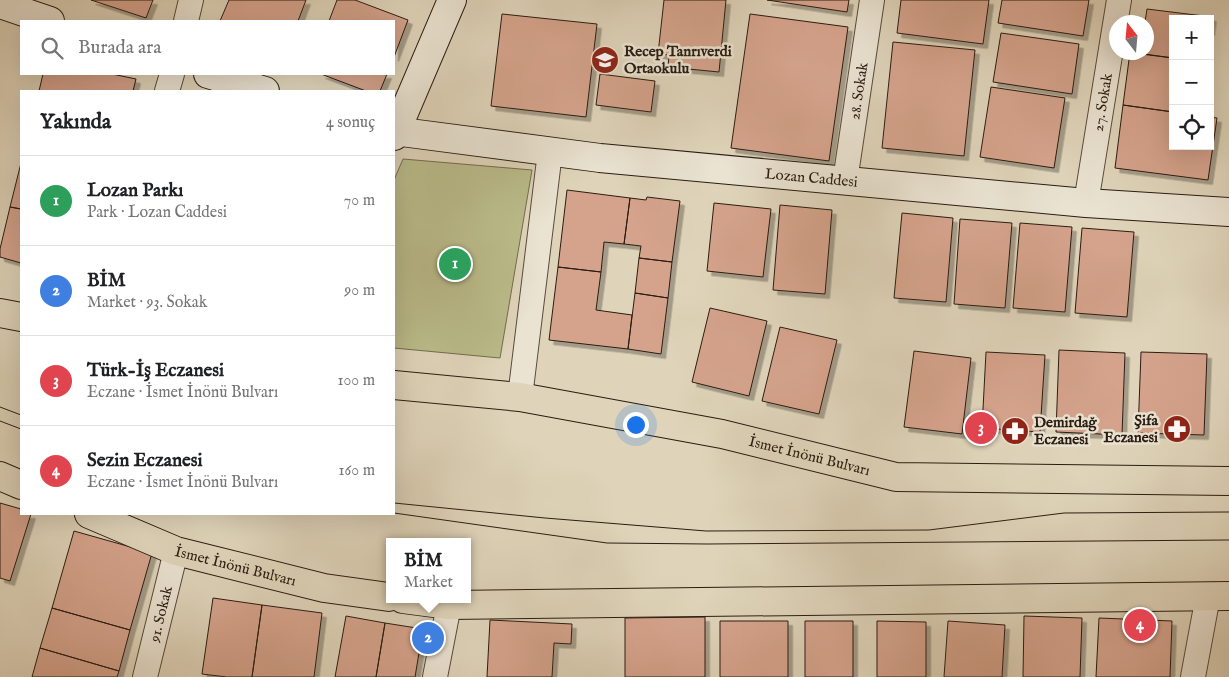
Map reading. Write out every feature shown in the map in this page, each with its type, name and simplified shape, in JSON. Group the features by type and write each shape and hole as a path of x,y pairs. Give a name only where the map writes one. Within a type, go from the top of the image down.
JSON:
{"main road":[{"path":"395,131 452,0"},
{"path":"0,4 47,20"},
{"path":"211,75 262,90"},
{"name":"Lozan Caddesi","path":"395,133 550,152 845,181 1086,203 1229,212"},
{"path":"0,313 20,318"},
{"name":"İsmet İnönü Bulvarı","path":"395,385 520,397 722,434 896,477 1229,481"},
{"path":"0,476 20,485"},
{"name":"İsmet İnönü Bulvarı","path":"91,515 176,550 324,588 386,597"},
{"path":"434,603 449,605 1218,596"}],"street":[{"path":"186,20 191,0"},
{"name":"28. Sokak","path":"845,181 872,0"},
{"name":"27. Sokak","path":"1086,203 1119,0"},
{"path":"167,90 172,75"},
{"path":"520,397 550,152"},
{"name":"91. Sokak","path":"145,677 176,550"},
{"path":"1193,677 1218,596"},
{"path":"435,677 449,605"}],"green space":[{"path":"403,159 532,170 500,358 395,348 395,178"}],"building":[{"path":"91,0 153,0 146,18"},
{"path":"229,0 306,0 298,20 220,20"},
{"path":"337,0 355,0 408,20 395,54 395,20 329,20"},
{"path":"664,0 726,0 719,72 668,67 669,55 658,54"},
{"path":"767,0 849,0 847,12"},
{"path":"901,0 989,0 983,44 897,33"},
{"path":"1002,0 1089,0 1083,36 998,23"},
{"path":"1147,9 1196,15 1169,15 1169,58 1154,56 1154,15 1146,15"},
{"path":"502,14 597,24 586,117 491,106"},
{"path":"750,14 848,27 829,161 731,148"},
{"path":"1001,33 1079,44 1072,94 993,82"},
{"path":"893,42 975,50 964,156 882,148"},
{"path":"1154,55 1169,57 1169,111 1123,105 1129,60 1154,60"},
{"path":"600,74 655,81 651,112 596,105"},
{"path":"43,75 117,75 136,79 133,90 39,90"},
{"path":"324,75 387,75 380,90 363,90"},
{"path":"991,87 1065,98 1054,168 980,157"},
{"path":"1123,105 1169,111 1169,150 1212,150 1208,180 1115,168"},
{"path":"1214,118 1217,118 1214,139"},
{"path":"20,167 20,209 10,207"},
{"path":"567,190 630,198 624,244 604,242 601,272 558,267"},
{"path":"647,197 680,201 672,262 639,258 641,246 624,244 630,198 646,200"},
{"path":"714,203 771,209 763,277 707,271"},
{"path":"780,205 832,210 825,294 773,290"},
{"path":"10,207 20,209 20,263 0,257 0,249"},
{"path":"902,213 953,218 946,302 894,298"},
{"path":"960,219 1012,223 1005,308 954,304"},
{"path":"1020,223 1072,227 1065,312 1013,308"},
{"path":"1082,228 1134,232 1127,317 1075,313"},
{"path":"639,258 672,262 668,298 635,293"},
{"path":"558,267 601,272 596,310 632,315 628,349 549,340"},
{"path":"635,293 668,298 661,354 628,349"},
{"path":"710,308 767,321 749,396 692,382"},
{"path":"780,327 837,340 819,414 762,401"},
{"path":"1059,350 1125,353 1122,435 1056,432"},
{"path":"914,351 971,358 962,434 904,427"},
{"path":"986,352 1045,355 1040,432 982,428"},
{"path":"1141,352 1207,354 1204,435 1138,433"},
{"path":"0,503 20,509 20,515 31,515 10,581 0,578"},
{"path":"74,531 152,553 130,630 52,608"},
{"path":"213,598 262,605 252,677 202,674"},
{"path":"262,605 322,613 314,677 252,677"},
{"path":"52,608 130,630 119,671 40,648"},
{"path":"346,616 385,623 376,677 335,677"},
{"path":"1024,616 1082,618 1080,677 1023,677"},
{"path":"705,617 705,677 625,677 625,618"},
{"path":"1099,618 1172,621 1170,677 1096,677"},
{"path":"490,620 572,624 571,644 554,643 552,677 487,677"},
{"path":"720,621 788,621 788,677 720,677"},
{"path":"805,621 853,621 853,677 805,677"},
{"path":"877,621 926,622 926,677 877,677"},
{"path":"948,621 1005,625 1002,677 944,677"},
{"path":"385,623 423,629 415,677 376,677"},
{"path":"40,648 119,671 117,677 32,677"}],"tram line":[{"path":"0,407 20,415"},
{"path":"0,421 20,429"},
{"path":"395,503 706,531 929,530 1064,513 1229,512"},
{"path":"395,513 607,543 1229,540"}],"place":[{"name":"Recep Tanrıverdi Ortaokulu","path":"605,60"},
{"name":"Lozan Parkı","path":"455,264"},
{"name":"Türk-İş Eczanesi","path":"981,428"},
{"name":"Şifa Eczanesi","path":"1177,429"},
{"name":"Demirdağ Eczanesi","path":"1015,431"},
{"name":"Sezin Eczanesi","path":"1140,625"},
{"name":"BİM","path":"428,638"}]}
